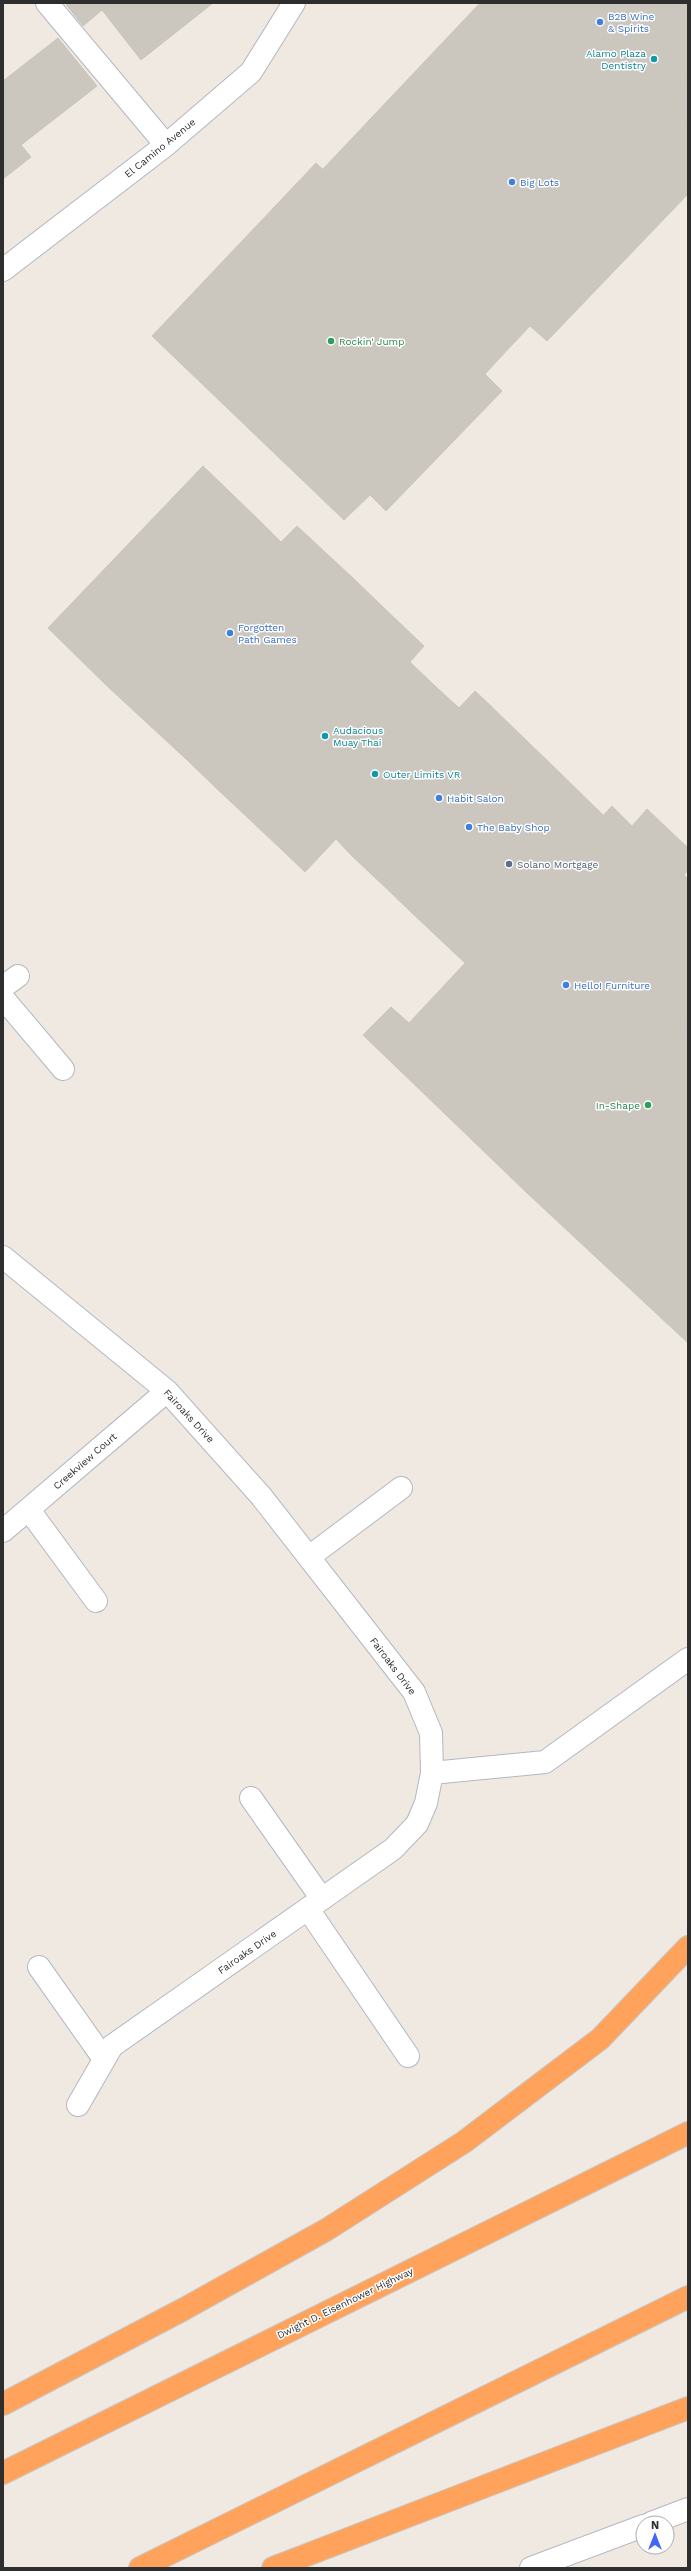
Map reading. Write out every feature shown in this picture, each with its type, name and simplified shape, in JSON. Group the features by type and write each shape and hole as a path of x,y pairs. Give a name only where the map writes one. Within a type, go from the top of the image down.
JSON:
{"highway":[{"path":"3,2404 184,2309 326,2230 464,2142 600,2039 688,1947"},
{"name":"Dwight D. Eisenhower Highway","path":"3,2472 688,2133"},
{"path":"140,2568 688,2297"},
{"path":"273,2568 688,2408"}],"street":[{"path":"47,3 166,145"},
{"name":"El Camino Avenue","path":"3,270 166,145 251,72 294,3"},
{"path":"3,998 63,1068"},
{"name":"Fairoaks Drive","path":"3,1257 167,1390 261,1496 414,1692 431,1733 432,1774 426,1803 417,1824 393,1849 112,2046 78,2105"},
{"name":"Creekview Court","path":"3,1531 167,1390"},
{"path":"309,1557 401,1488"},
{"path":"29,1510 96,1601"},
{"path":"432,1774 545,1762 688,1659"},
{"path":"251,1798 408,2056"},
{"path":"39,1967 104,2059"},
{"path":"672,2515 688,2509"},
{"path":"530,2568 635,2529"}],"building":[{"path":"65,3 213,3 141,60 102,10 83,26"},
{"name":"Big Lots","path":"480,3 561,3 688,124 688,161 686,164 688,166 688,194 547,341 530,326 511,346 323,169"},
{"name":"B2B Wine & Spirits","path":"561,3 638,3 601,41"},
{"name":"Alamo Plaza Dentistry","path":"638,3 688,3 688,77 665,102 601,41"},
{"path":"58,38 97,86 21,145 31,157 3,179 3,81"},
{"path":"688,77 688,124 665,102"},
{"name":"Rockin' Jump","path":"316,163 511,346 485,374 502,391 386,511 370,495 344,520 152,336"},
{"path":"203,466 261,522 107,686 48,628"},
{"name":"Forgotten Path Games","path":"261,522 281,542 297,526 354,579 186,759 107,686"},
{"path":"354,579 383,607 215,787 186,759"},
{"name":"Audacious Muay Thai","path":"383,607 424,646 410,662 435,686 281,849 215,787"},
{"name":"Outer Limits VR","path":"435,686 459,708 305,872 281,849"},
{"path":"475,691 491,706 351,855 336,839"},
{"name":"Habit Salon","path":"491,706 527,741 386,888 351,855"},
{"name":"The Baby Shop","path":"527,741 554,767 412,913 386,888"},
{"name":"Solano Mortgage","path":"554,767 603,815 465,963 412,913"},
{"name":"Hello! Furniture","path":"612,806 632,826 647,809 688,848 688,870 684,875 688,879 688,1017 527,1193 363,1035 391,1007 409,1023"},
{"name":"In-Shape","path":"688,1017 688,1343 527,1193"}],"place":[{"name":"B2B Wine & Spirits","path":"600,22"},
{"name":"Alamo Plaza Dentistry","path":"654,59"},
{"name":"Big Lots","path":"512,182"},
{"name":"Rockin' Jump","path":"331,341"},
{"name":"Forgotten Path Games","path":"230,633"},
{"name":"Audacious Muay Thai","path":"325,736"},
{"name":"Outer Limits VR","path":"375,774"},
{"name":"Habit Salon","path":"439,798"},
{"name":"The Baby Shop","path":"469,827"},
{"name":"Solano Mortgage","path":"509,864"},
{"name":"Hello! Furniture","path":"566,985"},
{"name":"In-Shape","path":"648,1105"}]}
